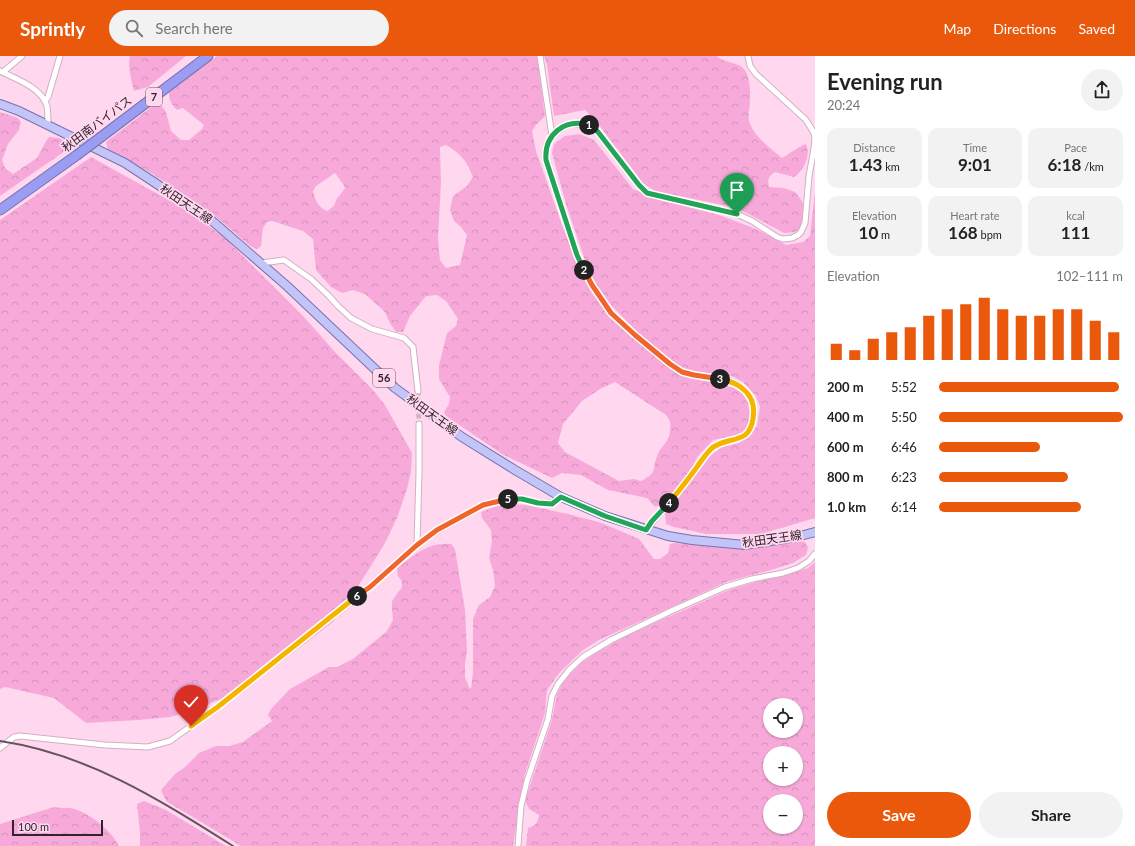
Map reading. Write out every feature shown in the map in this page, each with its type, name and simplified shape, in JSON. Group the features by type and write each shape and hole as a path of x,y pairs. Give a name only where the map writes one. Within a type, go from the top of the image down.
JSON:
{"highway":[{"name":"秋田南バイパス","path":"0,210 101,138 208,56"}],"main road":[{"name":"秋田天王線","path":"0,104 19,111 125,163 210,219 262,263 395,388 462,437 561,497 605,516 646,530 692,540 745,545 796,537 815,532"}],"street":[{"path":"22,56 2,71 26,84 45,101 47,107 48,125"},
{"path":"45,101 48,97 60,56"},
{"path":"540,56 552,136"},
{"path":"646,530 652,521 670,502 702,458 713,447 722,442 735,440 746,434 752,424 754,413 753,402 747,393 738,385 729,381 682,372 635,335 611,313 592,285 577,255 546,160 547,145 552,136 562,128 571,124 588,125 598,132 639,185 647,193 737,214 752,221 777,237 783,239 792,238 801,232 805,223 809,176 815,138 814,133 806,120 756,74 750,66 748,56"},
{"path":"262,263 284,260 311,279 352,318 372,329 404,338 413,347 418,391"},
{"path":"417,545 420,472 419,424"},
{"path":"0,748 14,737 20,736 105,745 148,747 170,741 219,706 370,587 417,545 437,530 483,505 507,499 522,499 538,503 552,504 561,497"},
{"path":"518,846 522,806 527,781 548,719 552,696 558,684 570,669 583,657 611,640 671,611 725,587 798,568 809,561 815,554"}],"green space":[{"path":"130,56 186,56 148,87 134,91 129,69"},
{"path":"217,56 537,56 545,116 532,131 536,151 562,225 591,292 609,317 671,370 687,378 717,383 734,388 742,393 748,403 751,417 748,425 743,433 713,440 698,456 685,480 660,505 655,507 647,498 608,490 581,475 562,473 552,478 502,454 446,416 444,412 449,404 450,397 439,379 439,365 447,333 456,326 458,319 446,301 437,295 426,296 410,316 403,332 396,332 385,312 365,294 353,290 342,293 331,287 316,270 313,239 303,231 272,221 267,222 263,228 261,246 257,249 250,246 214,215 151,173 108,150 106,142 154,105 161,105 166,112 171,131 181,140 189,140 202,129 204,125 183,108 177,110 175,108 170,100 169,92","holes":["446,145 460,155 466,162 473,177 467,186 453,196 450,210 454,221 467,235 460,265 446,268 440,260 438,239 441,182 440,147","335,173 345,188 337,198 334,206 327,211 317,203 313,191 316,186","615,382 666,415 669,420 670,433 668,440 658,454 654,470 647,478 641,481 634,479 619,481 565,452 558,443 563,424 582,401 600,389"]},
{"path":"544,56 717,56 720,59 743,68 746,72 750,85 749,121 760,138 768,147 782,158 806,144 808,153 806,162 798,174 794,177 775,172 768,180 769,187 784,188 795,192 802,201 804,213 801,228 795,232 784,233 737,208 655,191 643,183 596,121 585,110 554,116 547,65"},
{"path":"0,112 18,118 21,122 19,130 8,144 2,160 5,168 13,174 37,158 49,137 59,138 70,145 68,149 0,196"},
{"path":"580,134 594,140 633,189 661,200 719,215 756,229 786,245 803,242 810,236 815,192 815,518 761,534 706,534 666,524 665,514 711,455 722,447 739,443 757,426 760,407 756,396 743,382 732,376 690,371 678,365 636,331 611,305 590,275 566,204 552,153 554,144 565,136"},
{"path":"91,157 176,204 205,223 227,240 303,316 336,353 373,390 385,405 412,453 411,472 397,518 386,541 371,566 346,605 333,622 260,678 228,696 194,710 170,717 86,723 54,698 5,687 0,689 0,220"},
{"path":"510,504 526,505 602,523 639,539 654,559 660,559 668,553 670,544 675,543 736,548 777,545 797,541 805,542 808,548 806,555 793,563 726,582 599,640 583,650 560,672 547,690 545,713 524,777 513,846 241,846 166,801 161,790 175,774 184,768 199,753 216,746 229,746 243,742 272,721 268,715 271,709 290,689 329,667 337,667 353,659 387,631 393,620 392,601 402,587 402,582 398,576 397,568 422,550 435,545 451,544 455,549 465,610 467,651 465,677 471,689 473,672 473,619 479,605 490,597 495,586 493,570 489,558 492,541 491,530 482,518 481,512 494,507"},
{"path":"815,562 815,846 526,846 528,828 536,824 539,815 529,809 525,801 552,720 557,694 564,681 580,664 594,654 630,634 731,589 808,568"},
{"path":"144,801 166,810 226,846 140,846 137,804"},
{"path":"54,807 70,808 91,817 105,828 119,846 0,846 0,824"}],"tunnel":[{"path":"418,391 419,424"}],"railway":[{"path":"0,741 32,747 63,756 122,781 178,812 233,846"}],"route":[{"path":"191,726 219,706 370,587 417,545 437,530 483,505 507,499 522,499 538,503 552,504 561,497 605,516 646,530 652,521 670,502 702,458 713,447 722,442 735,440 746,434 752,424 754,413 753,402 747,393 738,385 729,381 682,372 670,364 611,313 592,285 577,255 546,160 547,145 557,131 566,125 571,124 580,123 591,126 598,132 643,190 647,193 737,214"}]}
